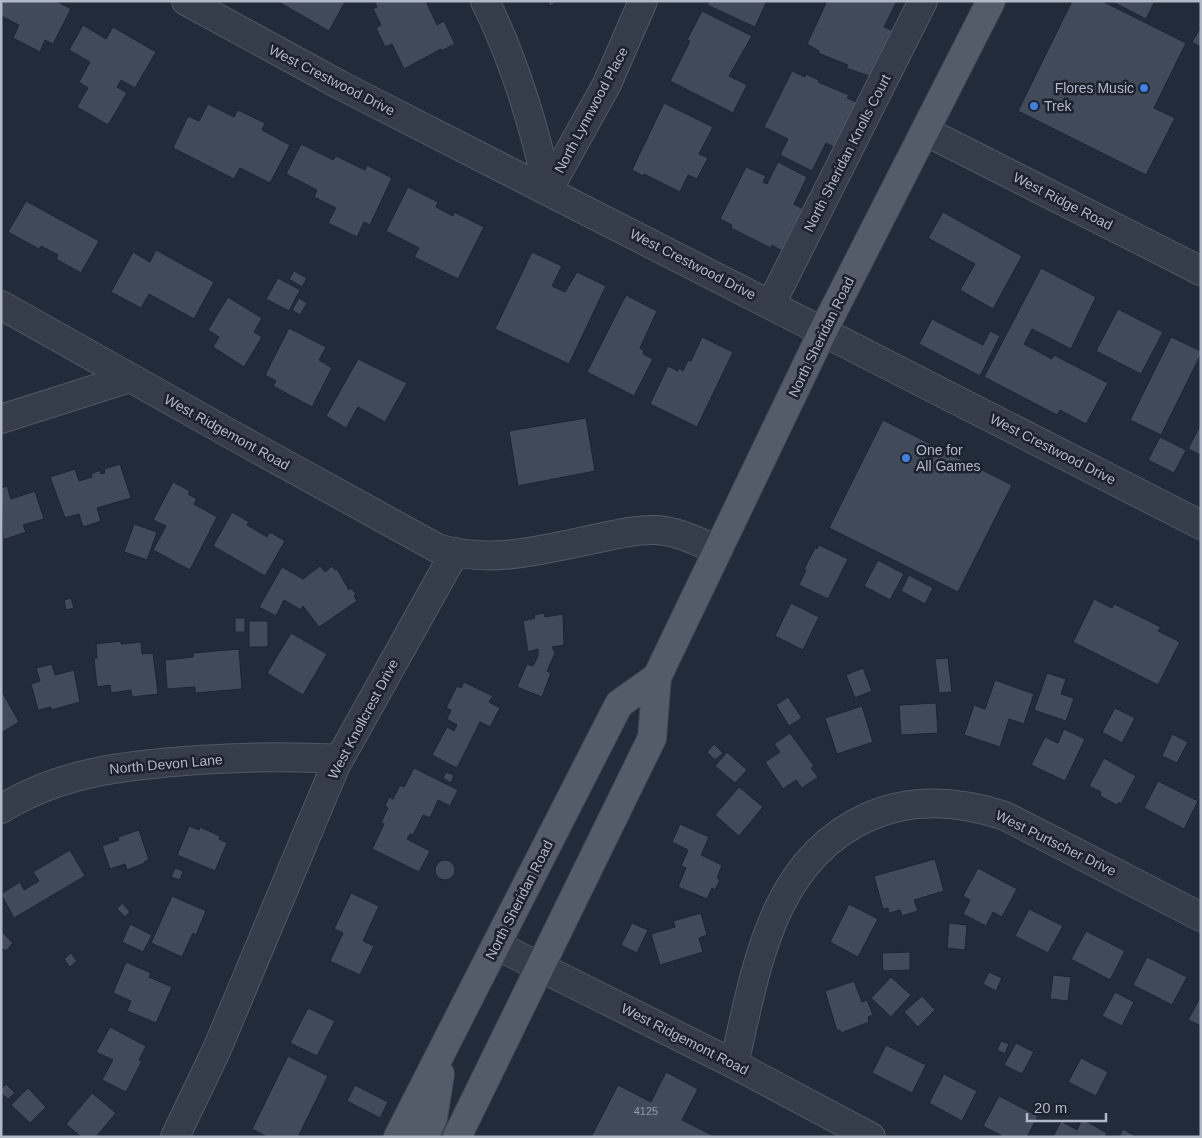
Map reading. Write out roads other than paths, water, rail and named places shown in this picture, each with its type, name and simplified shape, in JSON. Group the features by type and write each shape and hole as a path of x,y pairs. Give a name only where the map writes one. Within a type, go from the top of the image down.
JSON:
{"main road":[{"name":"North Sheridan Road","path":"457,1137 652,738 657,677 823,331 992,1"},
{"name":"North Sheridan Road","path":"398,1137 619,704 657,677"},
{"path":"424,1137 432,1118 444,1048"}],"street":[{"name":"West Crestwood Drive","path":"186,1 340,84 1201,526"},
{"path":"485,1 521,86 536,133 548,190"},
{"name":"North Lynnwood Place","path":"548,190 607,84 644,1"},
{"name":"North Sheridan Knolls Court","path":"771,304 923,1"},
{"name":"West Ridge Road","path":"925,131 1201,271"},
{"name":"West Ridgemont Road","path":"1,304 130,378 426,542 455,552"},
{"path":"1,419 130,378"},
{"path":"455,552 504,556 618,534 654,530 677,534 718,550"},
{"name":"West Knollcrest Drive","path":"175,1137 217,1049 339,759 455,552"},
{"name":"North Devon Lane","path":"1,809 61,781 117,767 231,758 289,756 339,759"},
{"name":"West Purtscher Drive","path":"734,1064 765,942 780,904 799,871 837,833 890,808 926,803 947,803 986,810 1005,816 1201,916"},
{"name":"West Ridgemont Road","path":"496,945 734,1064 871,1137"}],"place":[{"name":"Flores Music","path":"1144,88"},
{"name":"Trek","path":"1034,106"},
{"name":"One for All Games","path":"906,458"}]}
